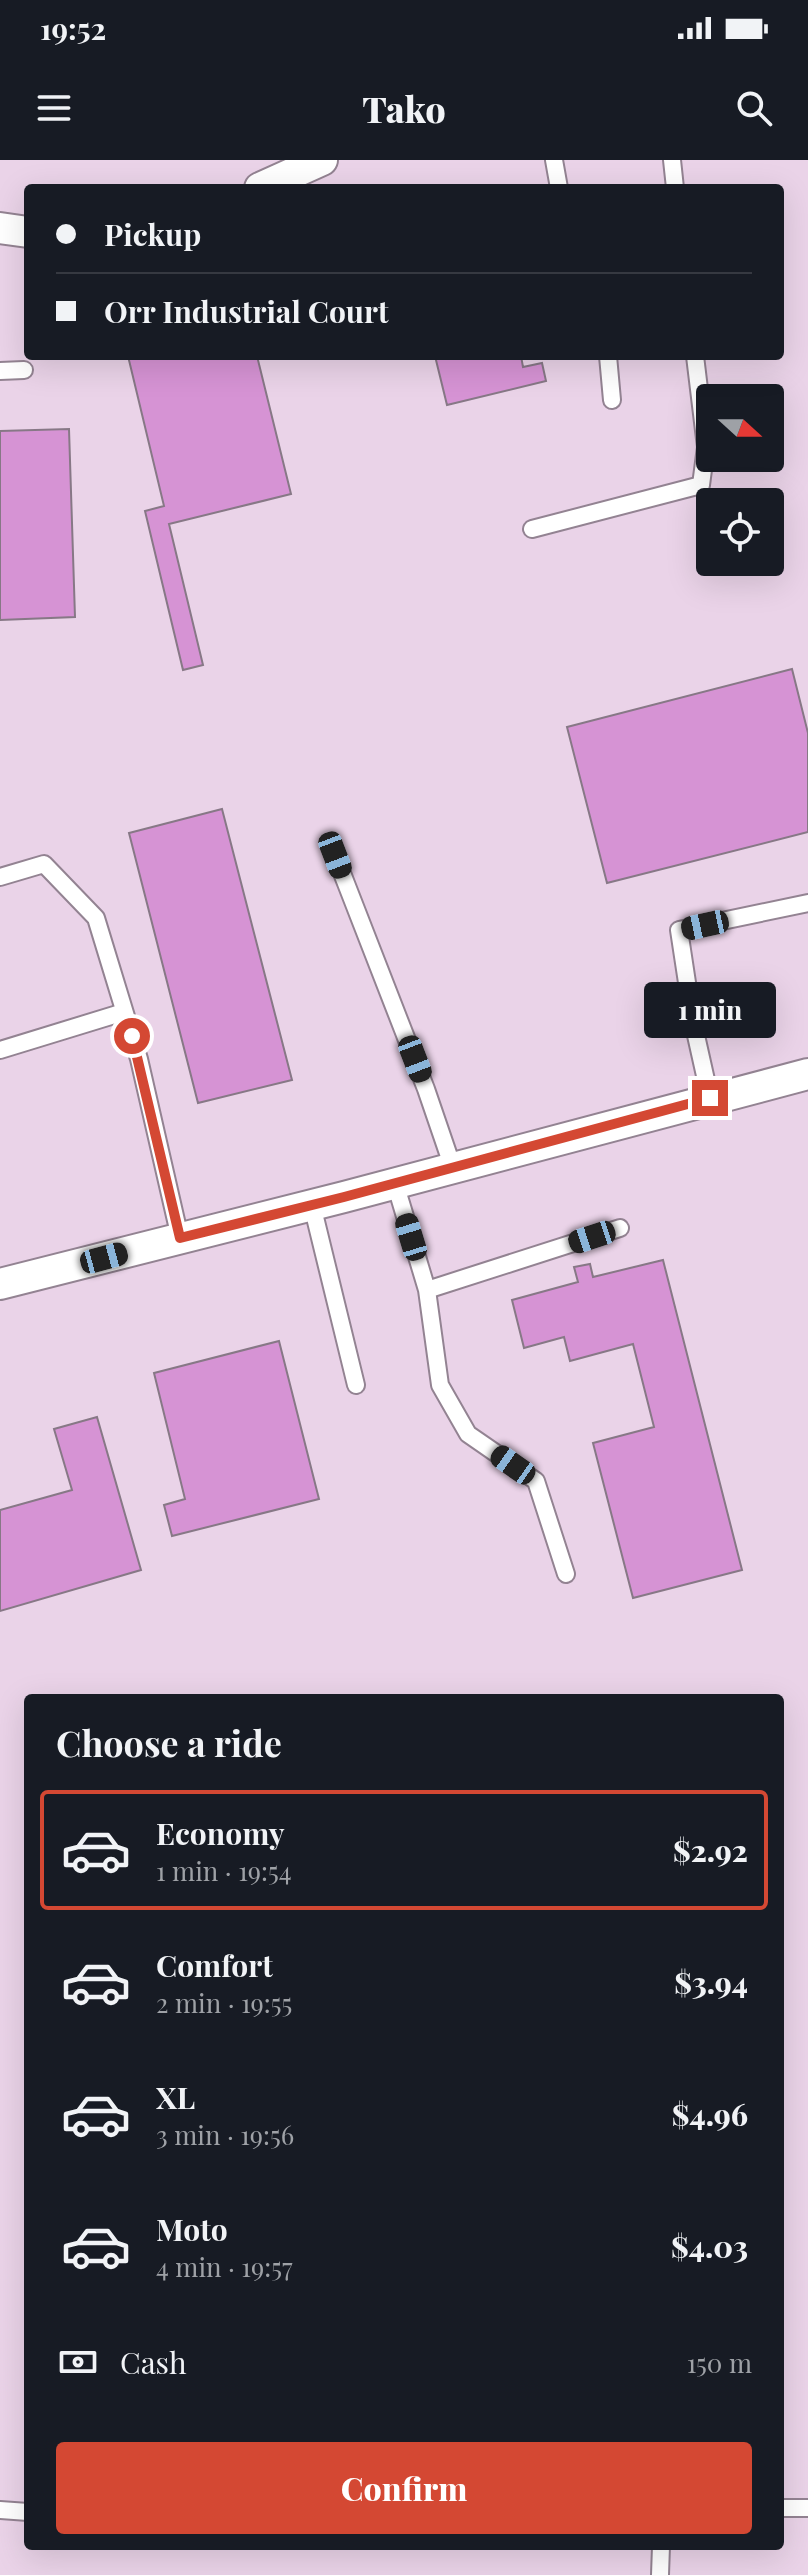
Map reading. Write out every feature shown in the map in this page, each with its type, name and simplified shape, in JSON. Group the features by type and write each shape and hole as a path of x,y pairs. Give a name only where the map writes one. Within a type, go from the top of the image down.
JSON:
{"street":[{"path":"267,184 306,163"},
{"path":"0,228 24,231"},
{"path":"0,1284 808,1074"}],"lane":[{"path":"554,160 558,184"},
{"path":"672,160 675,184"},
{"path":"608,360 612,400"},
{"path":"532,529 701,485 706,447 695,360"},
{"path":"0,371 24,370"},
{"path":"335,855 426,1089 453,1168"},
{"path":"0,877 44,864 96,918 139,1059 180,1238"},
{"path":"710,1098 693,1022 679,930 808,903"},
{"path":"0,1050 124,1012"},
{"path":"395,1183 427,1290 440,1385 468,1434 536,1481 566,1574"},
{"path":"312,1205 356,1385"},
{"path":"427,1290 620,1228"},
{"path":"784,2508 808,2508"},
{"path":"0,2510 24,2512"},
{"path":"660,2575 661,2550"}],"shaded area":[{"path":"0,160 808,160 808,2575 0,2575"}],"building":[{"path":"129,360 258,360 291,494 169,524 203,665 183,670 145,511 164,506"},
{"path":"436,360 522,360 523,367 542,363 546,381 447,405"},
{"path":"69,429 75,617 0,620 0,431"},
{"path":"792,669 808,733 808,832 607,883 567,727"},
{"path":"222,809 292,1080 198,1103 129,833"},
{"path":"663,1260 742,1570 633,1598 593,1443 654,1427 633,1344 570,1361 564,1337 524,1348 512,1300 578,1282 574,1267 590,1264 593,1277"},
{"path":"279,1341 319,1499 172,1536 164,1505 185,1499 154,1373"},
{"path":"97,1417 141,1570 0,1611 0,1510 72,1490 54,1429"}],"route":[{"path":"132,1036 180,1238 710,1098"}]}
